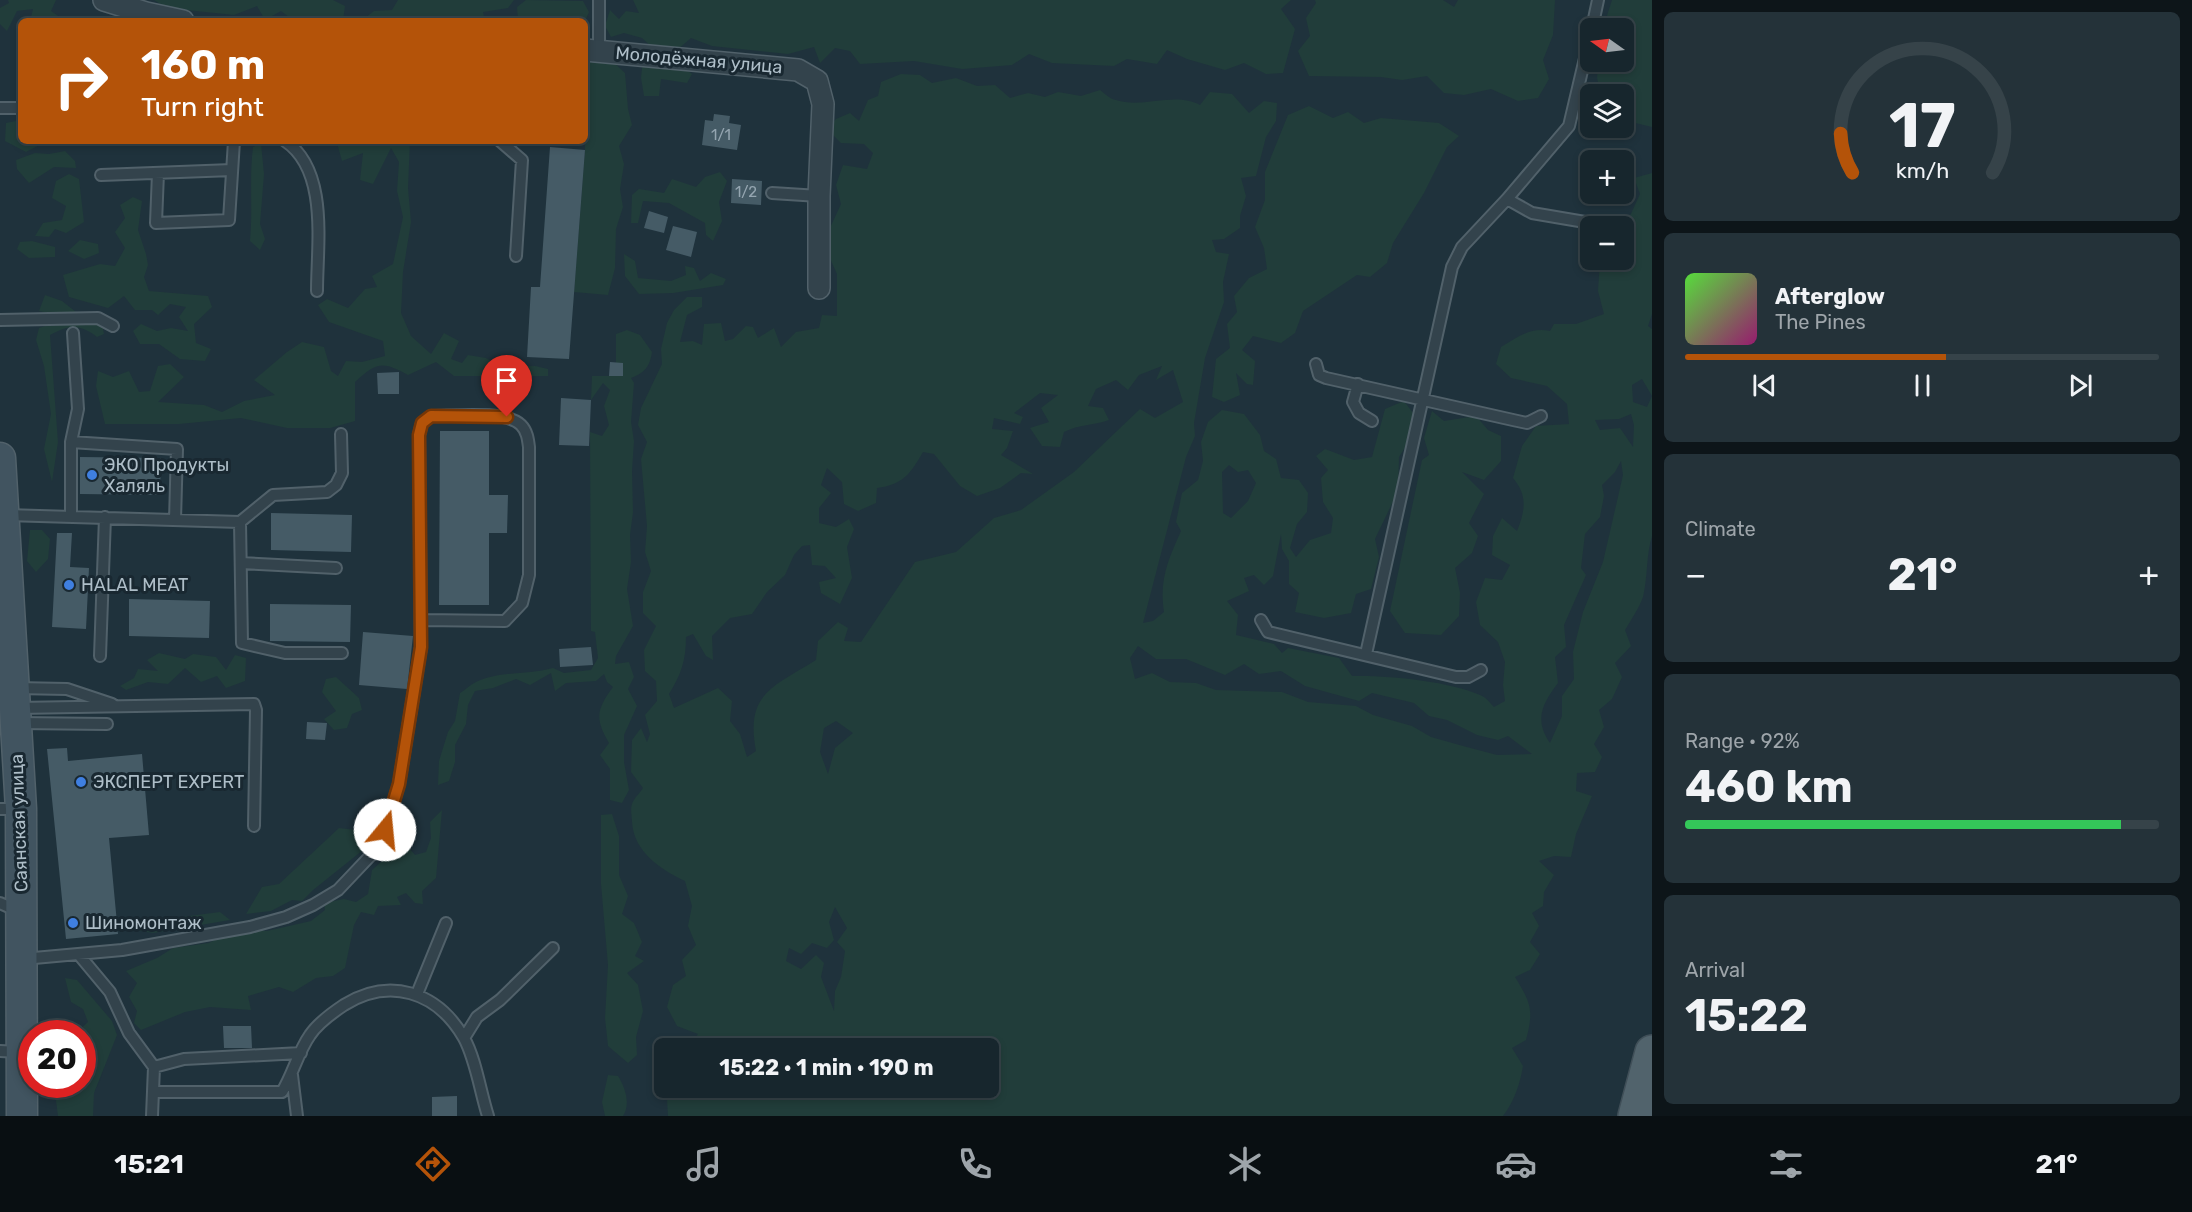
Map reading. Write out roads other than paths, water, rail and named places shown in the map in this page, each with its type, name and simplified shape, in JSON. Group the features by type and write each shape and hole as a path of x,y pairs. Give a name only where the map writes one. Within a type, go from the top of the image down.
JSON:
{"main road":[{"path":"1635,1116 1652,1052"}],"street":[{"path":"104,0 146,14 167,18"},
{"name":"Молодёжная улица","path":"592,51 798,70 817,81 823,104 819,196 819,288"},
{"name":"Саянская улица","path":"0,458 14,706 10,809 11,907 23,959 11,1051 22,1116"}],"lane":[{"path":"592,51 599,0"},
{"path":"1594,18 1598,0"},
{"path":"1366,654 1452,267 1462,247 1507,199 1569,126 1582,72"},
{"path":"0,108 18,108"},
{"path":"158,172 156,223 230,220 234,144"},
{"path":"288,144 307,164 316,193 317,291"},
{"path":"503,144 522,160 516,256"},
{"path":"101,175 232,170"},
{"path":"772,193 819,196"},
{"path":"1507,199 1532,213 1580,221"},
{"path":"0,320 98,318 113,326"},
{"path":"71,517 71,442 78,409 73,333"},
{"path":"1316,364 1319,375 1326,378 1527,423 1541,417"},
{"path":"1358,384 1353,402 1359,413 1372,421"},
{"path":"23,959 80,956 250,927 286,917 313,905 338,890 357,872 373,853 385,830 399,784 421,647 419,435 422,423 431,416 507,417 520,424 526,432 529,447 529,575 522,603 505,621 422,620"},
{"path":"3,515 240,522 273,495 327,492 336,485 342,473 341,434"},
{"path":"71,442 177,449 175,520"},
{"path":"100,656 105,518"},
{"path":"240,522 242,643 285,653 342,653"},
{"path":"241,563 336,568"},
{"path":"1261,620 1268,632 1456,676 1468,677 1480,670"},
{"path":"14,706 67,689 121,706"},
{"path":"14,706 254,704 256,710 254,826"},
{"path":"14,706 107,724"},
{"path":"417,994 446,923"},
{"path":"464,1038 477,1017 500,1000 553,948"},
{"path":"80,956 110,992 129,1033 154,1067 152,1116"},
{"path":"153,1092 282,1092 310,1034 332,1012 360,995 388,989 417,994 443,1012 464,1038 487,1115"},
{"path":"154,1067 184,1059 301,1053"},
{"path":"292,1075 297,1116"}],"place":[{"name":"ЭКО Продукты Халяль","path":"92,475"},
{"name":"HALAL MEAT","path":"69,585"},
{"name":"ЭКСПЕРТ EXPERT","path":"81,782"},
{"name":"Шиномонтаж","path":"73,923"}]}
